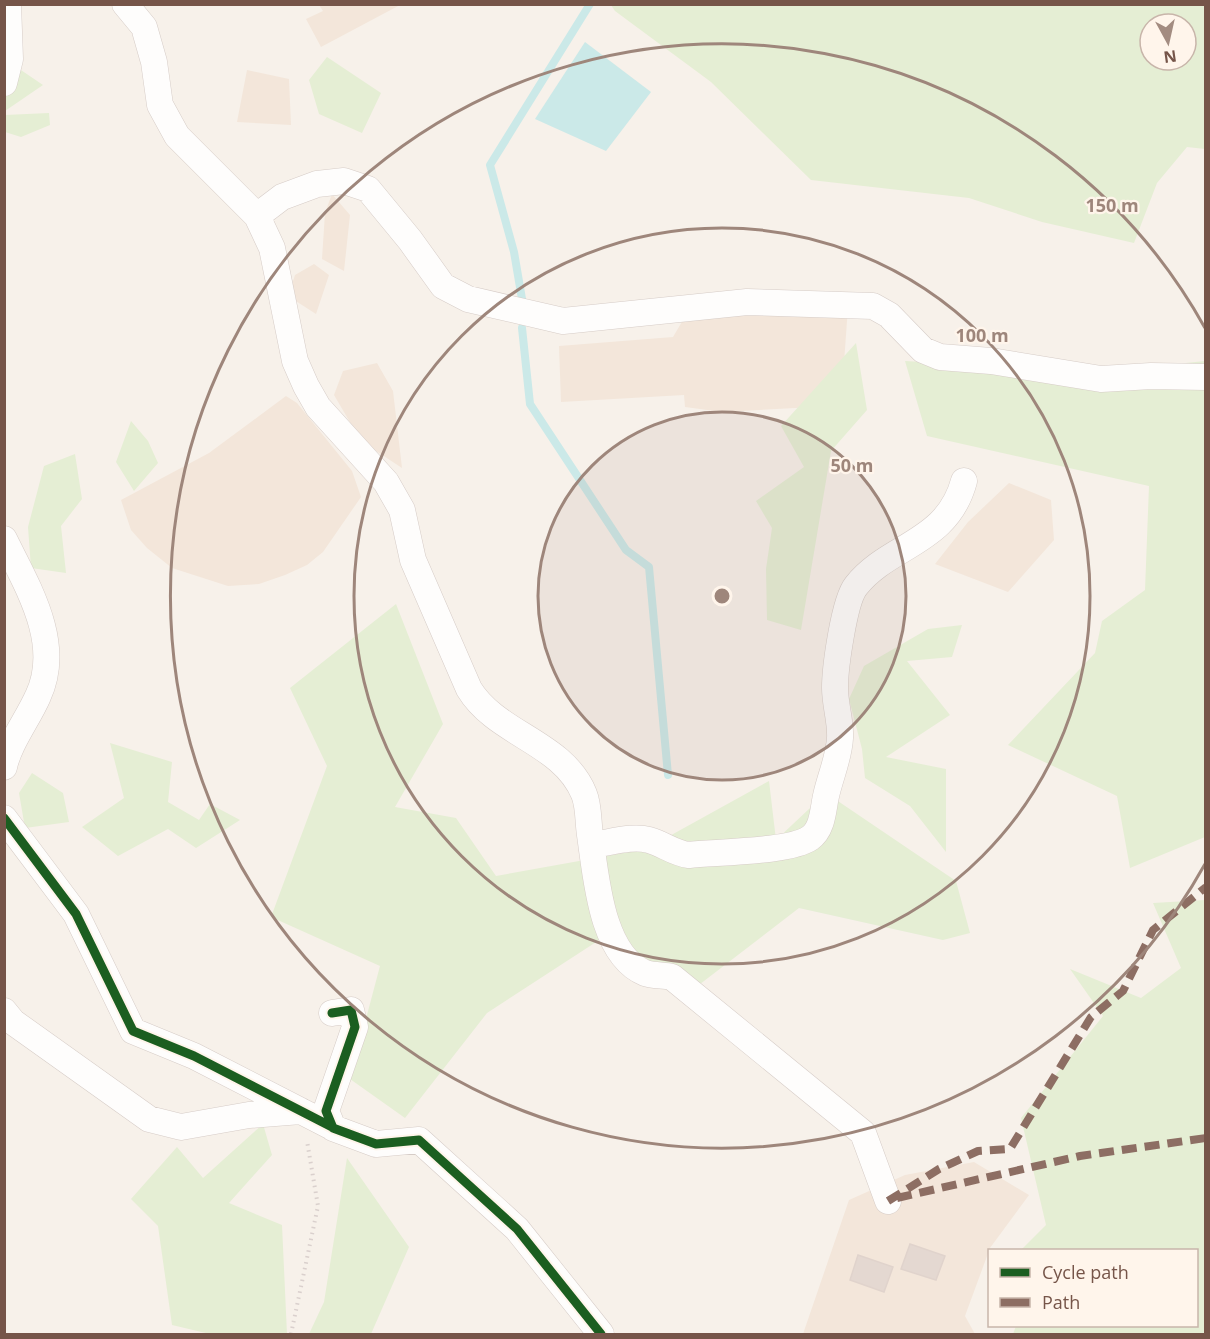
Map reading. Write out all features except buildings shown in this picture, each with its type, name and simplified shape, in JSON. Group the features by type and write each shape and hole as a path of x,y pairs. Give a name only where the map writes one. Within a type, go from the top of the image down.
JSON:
{"street":[{"path":"4,83 10,59 8,4"},
{"path":"125,4 144,27 154,62 160,105 177,136 257,216 272,248 295,361 306,386 318,407 386,482 402,510 413,560 469,688 479,705 491,716 555,756 574,774 585,797 602,906 620,953 645,973 672,977 863,1133 888,1201"},
{"path":"257,216 282,197 317,183 344,181 368,189 405,232 443,286 468,299 564,321 747,302 873,306 889,315 923,350 940,357 991,361 1101,379 1151,376 1206,377"},
{"path":"592,845 630,839 648,840 675,853 689,855 778,847 799,843 812,837 820,825 839,749 840,735 835,687 847,602 855,586 882,562 916,543 946,517 961,493 964,481"},
{"path":"4,539 40,615 46,642 40,693 4,767"},
{"path":"4,818 76,914 133,1031 194,1056 332,1127 376,1144 419,1140 517,1229 601,1335"},
{"path":"332,1013 351,1010 355,1028 326,1111 332,1127"},
{"path":"4,1011 14,1022 150,1119 181,1127 249,1115 301,1111"}],"path":[{"path":"291,1335 318,1206 301,1111"}],"shaded area":[{"path":"319,5 400,5 321,47 306,19 323,11"},
{"path":"247,70 289,79 291,125 237,122"},
{"path":"332,194 350,215 344,271 322,259 325,213"},
{"path":"314,264 329,275 316,314 288,296 295,275"},
{"path":"848,307 843,377 814,407 722,412 685,407 684,395 561,402 559,346 673,337 683,320"},
{"path":"377,363 393,391 402,468 361,441 334,395 343,371"},
{"path":"286,396 297,403 352,471 361,497 323,552 307,565 285,575 259,584 228,586 172,568 147,548 131,530 121,500 209,453"},
{"path":"1009,483 1051,500 1054,540 1008,592 935,564 968,522"},
{"path":"974,1162 1029,1195 988,1249 965,1316 975,1334 803,1334 849,1200 905,1175"}],"green space":[{"path":"611,5 1205,5 1205,149 1187,147 1157,183 1134,243 1042,222 969,198 811,180 711,82 615,11"},
{"path":"327,57 381,93 362,133 319,114 309,80"},
{"path":"15,66 43,85 5,111 5,85"},
{"path":"49,113 50,125 21,137 5,132 5,115"},
{"path":"856,343 867,410 831,451 801,630 767,620 766,569 772,528 756,501 804,467 781,426"},
{"path":"905,361 1098,372 1205,361 1205,837 1130,868 1117,796 1008,745 1095,653 1102,621 1145,590 1149,486 927,436"},
{"path":"131,421 148,441 158,463 134,491 116,462"},
{"path":"75,454 82,499 61,526 66,573 31,568 28,527 44,466"},
{"path":"396,604 443,724 395,807 456,818 496,876 646,849 769,781 776,840 826,793 956,881 970,933 943,940 799,908 691,991 610,933 487,1013 405,1118 350,1079 380,966 271,917 327,766 290,688"},
{"path":"962,625 952,657 907,661 950,715 886,757 946,769 946,852 910,806 865,778 862,749 849,699 864,666 928,629"},
{"path":"110,743 172,762 168,802 199,820 210,804 240,820 196,848 168,829 118,856 82,827 124,798"},
{"path":"32,773 63,793 69,822 25,828 19,793"},
{"path":"1205,900 1205,1334 1013,1334 1016,1327 1198,1327 1198,1249 1022,1249 1046,1225 1021,1118 1103,1016 1070,969 1141,998 1181,968 1153,903"},
{"path":"263,1124 272,1155 229,1203 282,1225 287,1334 210,1334 172,1325 158,1226 131,1199 177,1147 203,1178"},
{"path":"347,1158 409,1247 371,1334 309,1334 324,1302"}],"water":[{"path":"585,42 651,92 606,151 535,119"}],"waterway":[{"path":"522,299 514,252 490,165 590,4"},
{"path":"522,328 530,404 626,550 649,567 668,775"}],"marked path":[{"path":"888,1201 939,1169 978,1151 1010,1149 1091,1017 1123,991 1153,930 1206,887"},
{"path":"897,1198 1080,1156 1206,1138"}],"cycle path":[{"path":"4,818 76,914 133,1031 194,1056 332,1127"},
{"path":"332,1013 351,1010 355,1027 326,1111 333,1128 376,1144 419,1140 517,1229 601,1334"}]}
